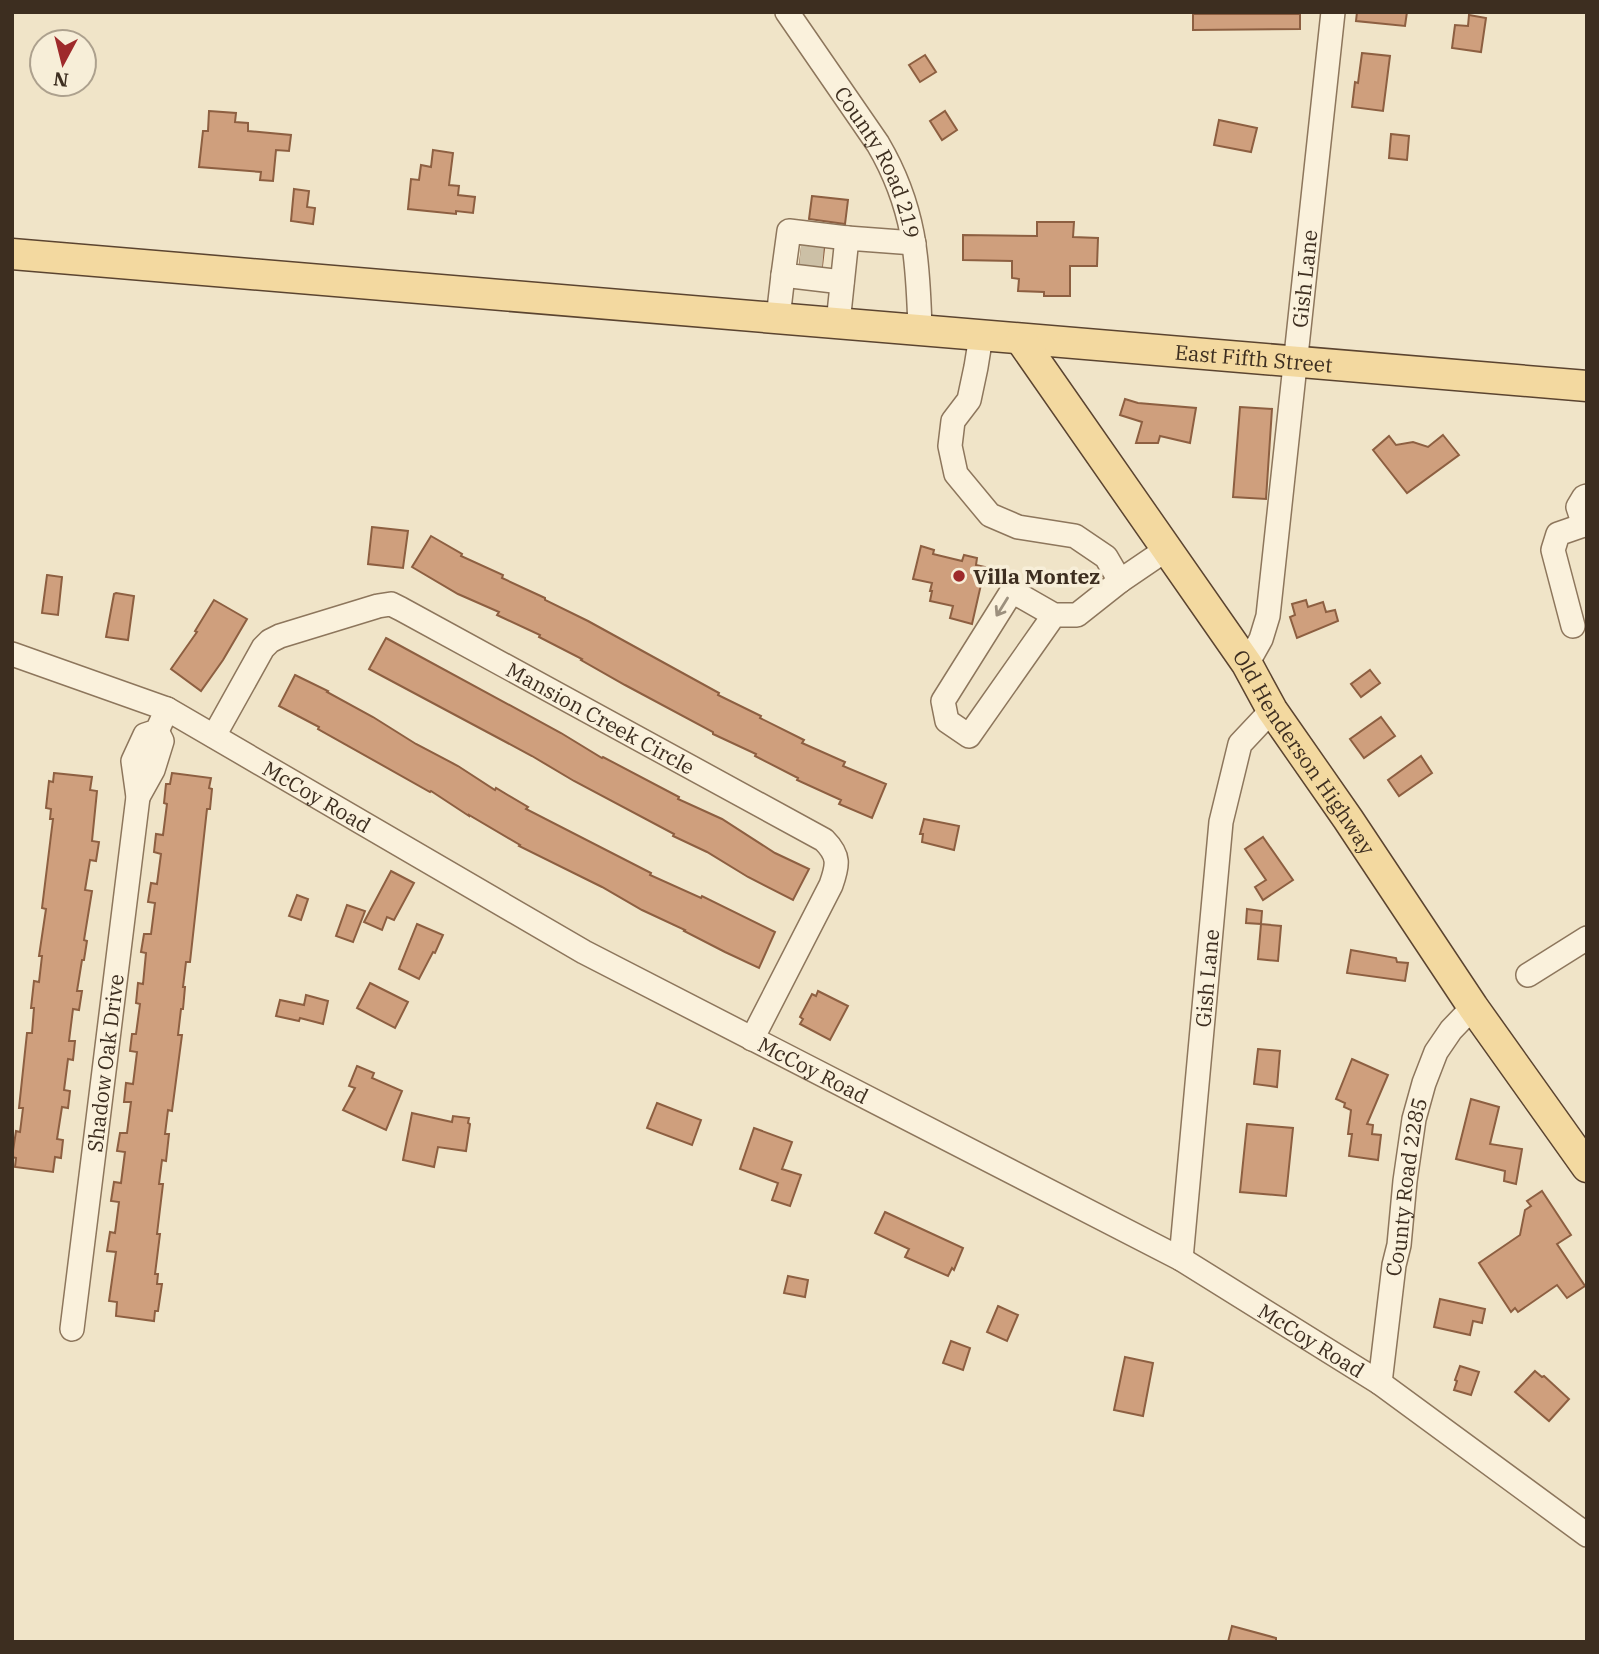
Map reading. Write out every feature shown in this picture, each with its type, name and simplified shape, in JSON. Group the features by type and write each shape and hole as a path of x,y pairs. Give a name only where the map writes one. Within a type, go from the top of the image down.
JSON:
{"main road":[{"name":"East Fifth Street","path":"12,254 1587,386"},
{"name":"Old Henderson Highway","path":"1021,340 1247,664 1272,710 1473,1007 1587,1167"}],"street":[{"name":"County Road 219","path":"787,12 878,144 901,188 915,243 920,330"},
{"name":"Gish Lane","path":"1247,664 1261,639 1268,616 1333,12"},
{"path":"838,323 813,265 789,231 915,243"},
{"path":"778,318 813,265 847,238"},
{"path":"981,336 969,400 953,421 950,446 956,474 990,514 1018,527 1074,536 1106,557 1120,581"},
{"path":"1573,626 1553,550 1558,534 1586,525 1578,507 1587,496"},
{"path":"1055,615 969,736 947,721 943,701 1012,591 1055,615 1077,615 1167,549"},
{"name":"Mansion Creek Circle","path":"214,736 262,648 270,641 366,609 391,604 824,840 837,858 831,885 752,1039"},
{"name":"McCoy Road","path":"12,654 167,709 584,952 1181,1259 1380,1383 1587,1535"},
{"name":"Shadow Oak Drive","path":"72,1329 138,797 153,770 162,741 157,731 167,709"},
{"name":"Gish Lane","path":"1181,1259 1221,822 1240,744 1272,710"},
{"path":"1528,975 1587,938"},
{"name":"County Road 2285","path":"1380,1383 1414,1119 1436,1052 1451,1030 1473,1007"}],"building":[{"path":"1357,12 1407,12 1405,26 1356,21"},
{"path":"1193,14 1300,14 1300,29 1193,30"},
{"path":"1469,15 1486,18 1481,52 1452,48 1455,25 1468,26"},
{"path":"1362,53 1390,56 1383,111 1352,107"},
{"path":"925,55 936,72 920,82 909,65"},
{"path":"209,111 236,113 235,122 248,123 248,131 291,135 289,151 276,150 273,181 260,180 261,172 199,167 203,131 208,131"},
{"path":"945,111 957,130 942,140 930,121"},
{"path":"1219,120 1257,128 1251,152 1214,145"},
{"path":"1391,134 1409,136 1407,160 1389,158"},
{"path":"433,150 453,153 449,185 459,186 458,195 475,197 473,213 408,209 411,179 419,180 421,165 431,167"},
{"path":"294,189 309,191 307,207 315,208 313,224 291,221"},
{"path":"812,196 848,200 845,224 809,219"},
{"path":"1037,222 1074,222 1073,237 1098,238 1097,266 1070,266 1070,296 1044,296 1044,292 1018,291 1019,279 1012,278 1012,261 963,260 963,235 1037,236"},
{"path":"802,247 824,249 822,266 800,263"},
{"path":"1125,399 1138,403 1196,408 1190,443 1160,436 1158,443 1136,443 1142,422 1120,415"},
{"path":"1240,407 1272,409 1266,499 1233,497"},
{"path":"1443,435 1459,455 1407,493 1373,450 1389,436 1396,445 1413,442 1428,447"},
{"path":"372,527 408,531 403,568 368,564"},
{"path":"431,536 462,554 461,556 503,575 502,578 588,621 804,740 802,743 845,762 843,766 886,784 872,818 839,804 841,800 797,780 798,778 755,756 756,754 713,734 539,637 540,635 497,615 499,612 458,594 412,567"},
{"path":"921,546 934,550 933,554 962,561 964,555 977,558 976,565 985,567 972,624 950,618 953,606 930,601 932,583 913,579"},
{"path":"47,575 62,577 58,615 42,613"},
{"path":"116,593 134,596 128,640 106,637"},
{"path":"214,600 247,619 201,691 171,669 197,632 195,631"},
{"path":"1306,600 1308,607 1323,602 1326,612 1335,610 1338,621 1297,638 1290,617 1295,615 1292,604"},
{"path":"386,638 602,758 679,797 678,799 722,819 775,853 809,869 793,900 369,669"},
{"path":"1370,670 1380,683 1361,697 1351,684"},
{"path":"295,675 328,691 495,790 496,788 528,807 526,809 651,873 650,875 701,898 702,896 775,932 759,968 519,846 431,791 279,706"},
{"path":"1381,717 1395,736 1364,758 1350,739"},
{"path":"1421,756 1432,773 1399,796 1388,780"},
{"path":"54,773 92,777 90,790 97,791 92,841 99,842 96,861 90,860 85,890 92,891 84,940 87,941 77,991 82,991 79,1010 73,1009 69,1041 75,1041 73,1060 68,1059 64,1090 70,1091 68,1108 62,1107 57,1139 63,1140 61,1158 55,1157 53,1172 15,1167 16,1158 12,1157 16,1131 20,1132 23,1108 19,1108 27,1033 32,1033 34,981 39,982 42,956 39,956 46,909 42,908 53,819 50,819 51,809 46,808 49,781 53,782"},
{"path":"172,773 211,778 209,788 212,789 210,809 207,809 190,962 186,962 183,1009 178,1035 182,1035 172,1111 168,1110 165,1134 169,1134 166,1161 162,1160 159,1184 163,1184 155,1274 158,1274 157,1284 162,1284 154,1321 116,1316 117,1302 109,1301 116,1252 107,1251 110,1232 115,1233 119,1202 111,1201 114,1182 121,1183 125,1152 117,1151 120,1133 127,1133 131,1102 124,1102 126,1083 133,1084 137,1052 130,1051 132,1034 136,1034 140,1004 136,1003 138,983 143,984 146,953 141,952 144,934 151,934 155,903 148,902 151,883 157,884 161,854 154,852 156,834 163,835 167,804 164,803 166,784 170,784"},
{"path":"924,819 959,826 954,850 922,842 923,834 920,834"},
{"path":"1263,837 1293,880 1263,900 1255,887 1266,880 1245,849"},
{"path":"391,871 414,883 394,920 387,917 382,930 364,922"},
{"path":"297,895 308,899 301,920 289,916"},
{"path":"347,905 365,911 353,942 336,936"},
{"path":"1247,909 1262,911 1261,924 1246,923"},
{"path":"417,924 443,935 419,979 399,969"},
{"path":"1261,924 1281,926 1278,961 1258,959"},
{"path":"1351,950 1396,958 1397,962 1408,963 1405,981 1347,973"},
{"path":"370,983 408,1002 395,1028 357,1008"},
{"path":"818,991 848,1006 830,1040 800,1024 803,1019 800,1017 812,994 816,996"},
{"path":"306,995 328,1001 323,1024 276,1016 280,1000 304,1005"},
{"path":"1258,1049 1280,1051 1277,1087 1254,1084"},
{"path":"1352,1059 1388,1075 1367,1124 1373,1125 1372,1134 1381,1135 1378,1160 1349,1156 1351,1110 1336,1099"},
{"path":"357,1066 374,1073 372,1078 402,1091 386,1130 343,1110 355,1088 349,1086"},
{"path":"1471,1099 1499,1107 1490,1144 1522,1149 1516,1184 1504,1181 1505,1171 1456,1159"},
{"path":"657,1103 701,1120 692,1145 647,1128"},
{"path":"412,1113 452,1122 453,1116 469,1118 466,1151 438,1147 434,1167 403,1160"},
{"path":"1247,1124 1293,1128 1286,1196 1240,1192"},
{"path":"754,1128 792,1142 782,1169 801,1175 790,1206 772,1200 778,1183 740,1169"},
{"path":"1542,1191 1571,1235 1557,1244 1585,1286 1567,1298 1557,1285 1518,1312 1515,1308 1511,1312 1479,1263 1520,1235 1525,1210 1531,1206 1527,1201"},
{"path":"885,1212 963,1248 954,1270 952,1268 948,1276 905,1257 909,1249 875,1233"},
{"path":"788,1276 808,1280 805,1297 784,1293"},
{"path":"1440,1299 1485,1309 1482,1323 1473,1321 1470,1335 1434,1327"},
{"path":"998,1306 1018,1315 1007,1341 987,1332"},
{"path":"951,1341 970,1348 963,1370 943,1363"},
{"path":"1125,1357 1153,1363 1143,1416 1114,1410"},
{"path":"1460,1366 1479,1372 1471,1395 1454,1390"},
{"path":"1535,1371 1569,1399 1549,1421 1515,1392"},
{"path":"1232,1626 1276,1638 1276,1642 1228,1642"}],"tunnel":[{"path":"800,257 823,259"}],"place":[{"name":"Villa Montez","path":"959,576"}]}
